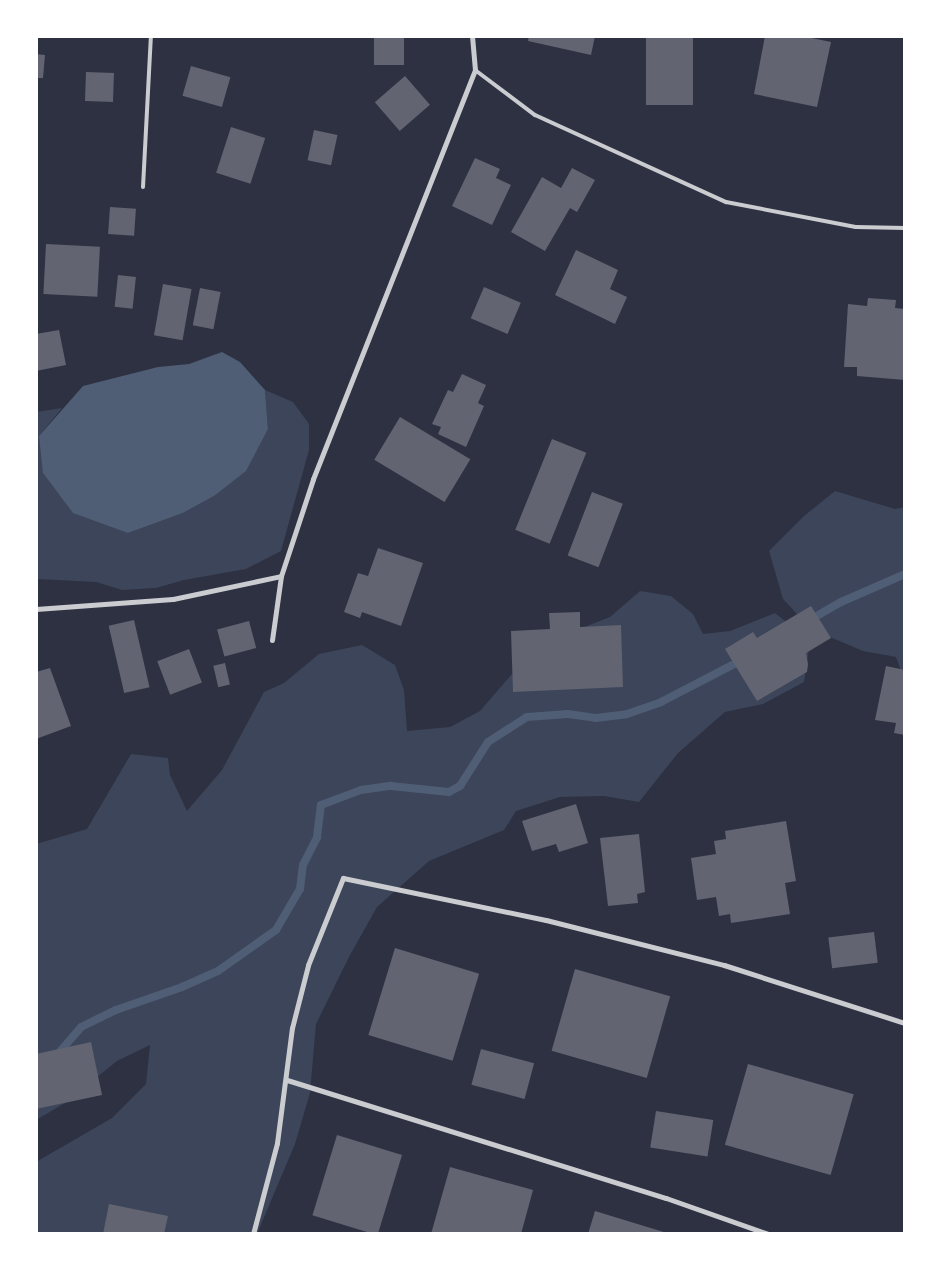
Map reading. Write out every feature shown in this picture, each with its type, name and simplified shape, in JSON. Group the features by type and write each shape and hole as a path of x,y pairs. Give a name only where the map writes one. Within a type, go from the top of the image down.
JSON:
{"street":[{"path":"272,640 281,576 313,479 475,70 472,36"},
{"path":"36,609 174,599 281,576"},
{"path":"252,1234 277,1143 287,1080 292,1028 308,965 343,878 546,920 724,965 905,1023"},
{"path":"287,1080 666,1198 768,1234"}],"lane":[{"path":"143,187 151,36"},
{"path":"475,70 535,115 726,202 856,227 905,228"}],"shaded area":[{"path":"222,352 240,362 265,390 268,429 246,471 214,496 183,513 128,533 73,513 43,473 39,436 83,386 158,367 189,364"},
{"path":"265,390 293,402 309,424 309,450 281,551 246,569 184,580 156,588 122,590 96,582 36,579 36,412 62,408 39,436 128,533 183,513 214,496 268,429"},
{"path":"835,491 895,509 905,507 905,682 896,657 863,651 811,629 783,599 769,551 804,516"},
{"path":"640,591 671,596 693,614 703,634 730,631 775,613 810,641 804,682 763,704 725,712 678,753 639,802 604,796 560,797 516,811 504,830 429,861 377,907 349,957 316,1024 310,1093 295,1144 257,1234 36,1234 36,1162 112,1118 146,1084 150,1045 117,1061 65,1103 36,1120 36,844 87,829 131,754 168,758 170,775 187,811 222,770 264,692 284,683 319,654 362,645 395,665 404,690 407,731 450,727 480,711 536,646 610,617"}],"building":[{"path":"374,36 404,36 404,65 374,65"},
{"path":"529,36 595,36 591,55 528,41"},
{"path":"646,36 693,36 693,105 646,105"},
{"path":"765,36 802,36 831,42 817,107 754,94"},
{"path":"36,54 45,55 43,78 36,78"},
{"path":"191,66 230,77 222,107 182,96"},
{"path":"86,72 114,73 113,102 85,101"},
{"path":"405,76 430,105 400,131 375,102"},
{"path":"231,127 265,138 250,184 216,173"},
{"path":"314,130 337,135 331,165 308,160"},
{"path":"475,158 500,169 496,178 511,185 492,225 452,206"},
{"path":"572,168 595,180 577,212 570,208 545,251 511,232 542,177 561,188"},
{"path":"110,207 136,209 134,236 108,234"},
{"path":"46,244 100,247 97,297 43,294"},
{"path":"576,250 618,270 610,289 627,297 615,324 555,295"},
{"path":"118,275 136,277 133,309 115,307"},
{"path":"163,284 192,289 183,340 154,335"},
{"path":"484,287 521,303 508,334 471,318"},
{"path":"200,288 221,292 213,329 193,325"},
{"path":"868,298 896,300 895,308 905,309 905,380 857,376 857,367 844,367 848,304 867,306"},
{"path":"59,330 66,365 36,371 36,334"},
{"path":"462,374 486,385 478,403 484,406 466,447 438,434 441,427 432,424 448,390 453,392"},
{"path":"400,417 470,459 445,502 374,460"},
{"path":"552,439 586,453 550,544 515,530"},
{"path":"592,492 623,504 598,567 568,555"},
{"path":"378,548 423,563 401,626 362,612 360,618 344,612 358,573 368,576"},
{"path":"811,606 831,638 806,653 807,672 757,701 725,649 753,632 757,638"},
{"path":"580,612 580,627 621,625 623,687 513,692 511,631 550,629 549,613"},
{"path":"134,620 150,687 124,693 109,626"},
{"path":"249,621 256,648 224,657 217,630"},
{"path":"189,649 202,683 170,695 157,661"},
{"path":"225,663 230,684 218,687 213,666"},
{"path":"886,666 905,670 905,735 894,733 896,723 875,720"},
{"path":"50,668 71,726 36,739 36,672"},
{"path":"576,804 588,843 559,852 556,844 532,851 522,821"},
{"path":"786,821 796,881 785,883 790,914 731,923 730,914 719,916 716,897 697,900 691,858 716,854 714,841 726,839 725,831"},
{"path":"639,834 645,892 637,894 638,903 608,906 600,838"},
{"path":"874,932 878,963 832,968 828,938"},
{"path":"395,948 479,974 453,1061 368,1035"},
{"path":"575,969 670,996 647,1078 552,1051"},
{"path":"91,1042 102,1095 36,1109 36,1054"},
{"path":"481,1049 534,1063 525,1099 471,1085"},
{"path":"748,1064 854,1094 831,1175 725,1145"},
{"path":"656,1111 713,1120 707,1157 650,1148"},
{"path":"337,1135 402,1155 378,1234 312,1215"},
{"path":"450,1167 533,1190 521,1234 431,1234"},
{"path":"109,1204 168,1216 164,1234 103,1234"},
{"path":"595,1211 667,1233 667,1234 588,1234"}],"waterway":[{"path":"808,621 841,602 905,574"},
{"path":"56,1056 81,1027 116,1010 182,987 218,971 276,930 300,889 303,865 317,837 321,805 361,790 391,786 449,792 460,786 488,742 527,717 568,714 596,718 627,714 661,702 742,660"}]}
